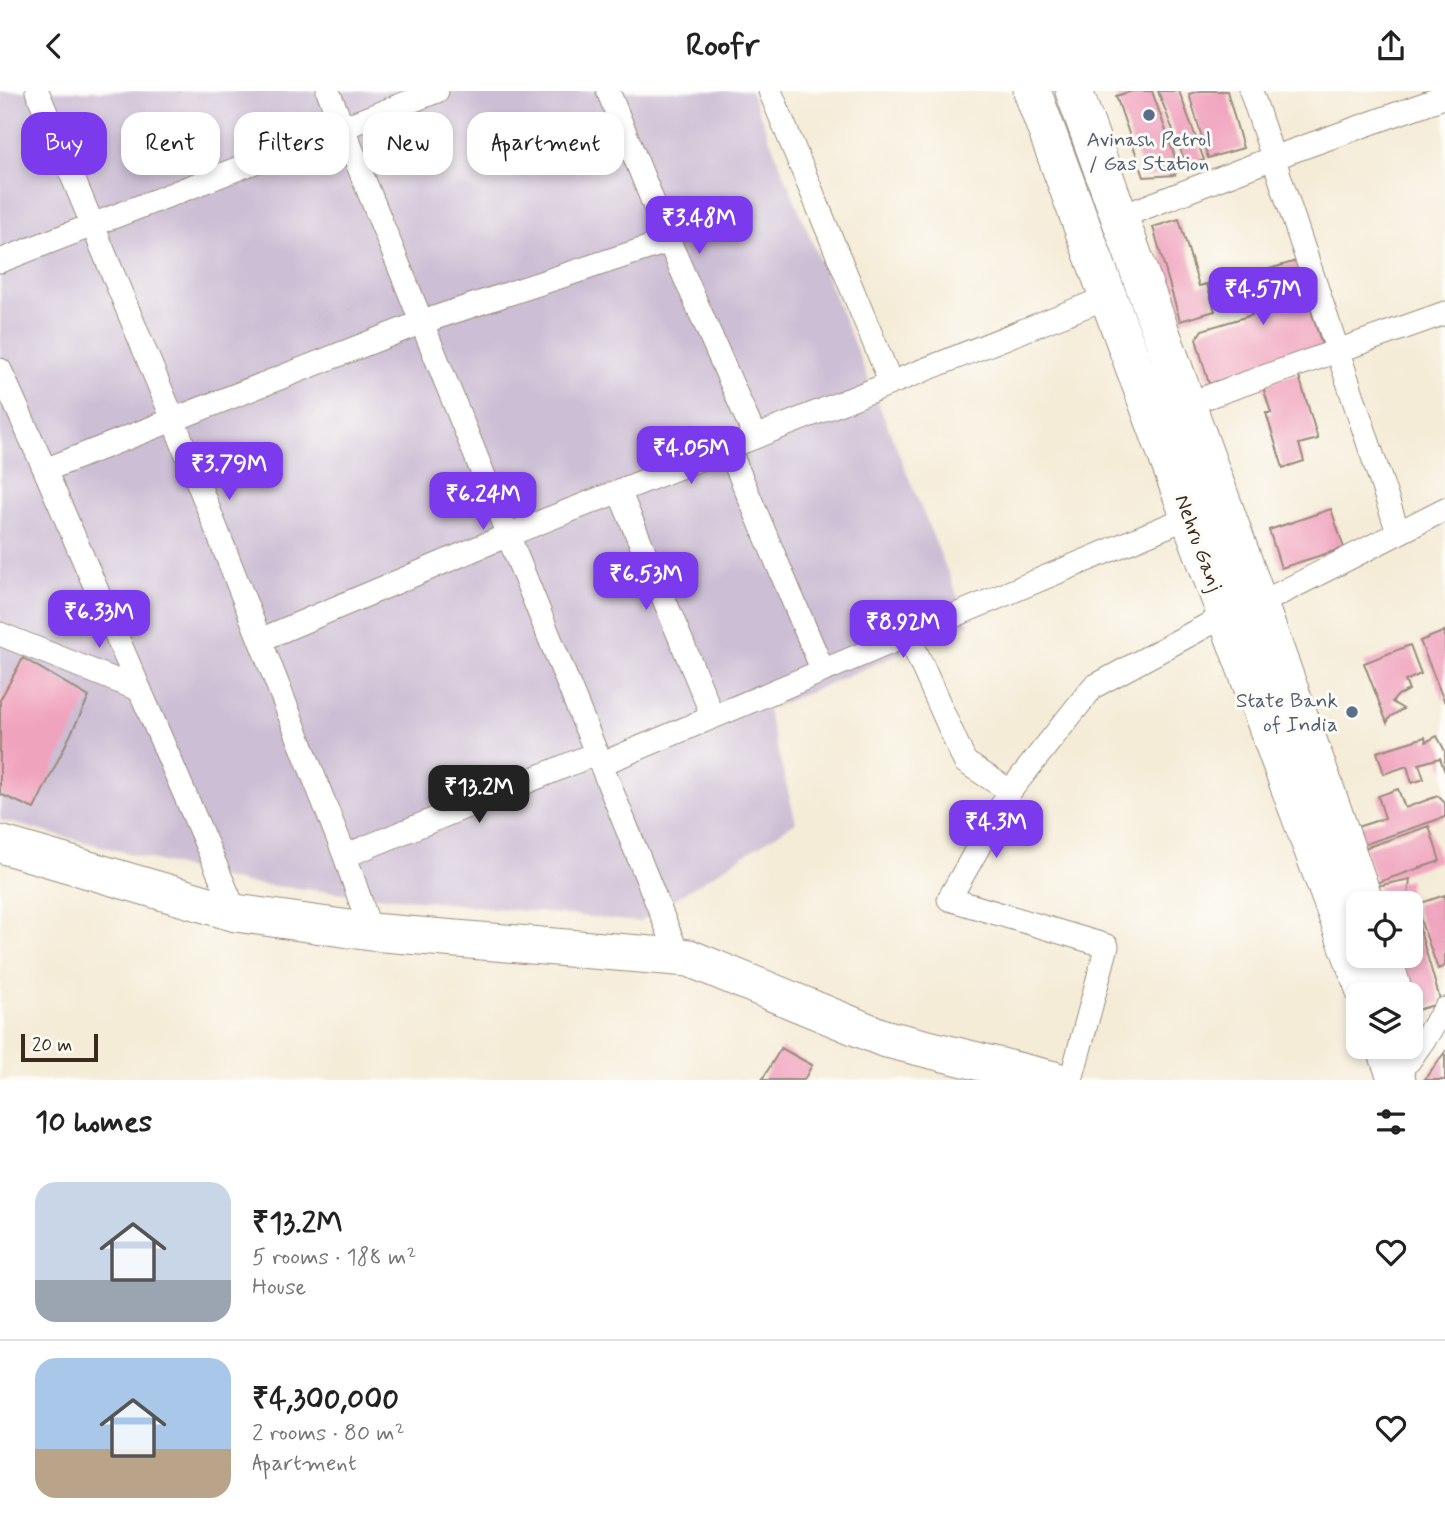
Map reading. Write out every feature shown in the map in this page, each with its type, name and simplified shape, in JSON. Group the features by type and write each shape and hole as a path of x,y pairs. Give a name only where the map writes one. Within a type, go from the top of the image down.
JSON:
{"main road":[{"name":"Nehru Ganj","path":"1032,91 1189,517 1242,609 1360,891"},
{"name":"Nehru Ganj","path":"1074,91 1187,404 1242,609 1362,982"},
{"path":"0,844 236,913 370,932 689,958 883,1038 1054,1080"}],"street":[{"path":"37,91 173,419 345,856 370,932"},
{"path":"328,91 336,112"},
{"path":"349,123 437,91"},
{"path":"608,91 668,241 755,437"},
{"path":"770,91 891,383"},
{"path":"1251,91 1398,531"},
{"path":"1120,217 1273,158 1445,98 1442,91"},
{"path":"349,143 679,957"},
{"path":"0,261 234,168"},
{"path":"46,470 422,322 668,241"},
{"path":"260,640 508,535 1108,296"},
{"path":"1187,404 1445,313"},
{"path":"0,370 46,470 236,913"},
{"path":"728,447 822,670"},
{"path":"620,491 713,717"},
{"path":"1071,1080 1107,946 949,899 1010,791 1093,687 1242,609 1445,509"},
{"path":"345,856 713,717 1189,517"},
{"path":"0,634 140,689"},
{"path":"908,635 965,762 1010,791"},
{"path":"1402,1063 1445,1009"}],"shaded area":[{"path":"0,91 750,91 969,624 767,710 796,822 639,922 243,883 0,820"}],"building":[{"path":"1132,91 1152,91 1178,166 1175,175 1144,177 1116,96"},
{"path":"1158,91 1179,91 1204,160 1187,167"},
{"path":"1199,91 1227,91 1243,148 1208,158 1189,94"},
{"path":"1179,219 1199,286 1207,284 1215,311 1180,321 1153,227"},
{"path":"1296,261 1323,349 1209,384 1196,339 1202,330 1252,315 1240,278"},
{"path":"1298,373 1318,439 1299,444 1304,461 1283,468 1266,413 1271,413 1262,384"},
{"path":"1331,509 1344,548 1281,568 1269,530"},
{"path":"1445,631 1445,703 1420,641"},
{"path":"1410,645 1421,674 1405,681 1409,690 1398,695 1392,702 1403,709 1390,717 1387,723 1364,663"},
{"path":"23,658 89,697 34,809 0,794 0,700"},
{"path":"1437,736 1445,751 1445,772 1440,758 1419,764 1424,779 1412,783 1407,766 1384,774 1377,752 1425,737 1426,742"},
{"path":"1398,789 1405,808 1438,796 1445,803 1445,817 1354,848 1348,830 1385,818 1378,796"},
{"path":"1429,826 1440,861 1376,883 1365,848"},
{"path":"1410,879 1409,891 1380,891 1377,886"},
{"path":"1445,895 1445,966 1438,969 1423,927 1423,902"},
{"path":"1423,941 1441,1003 1423,1008 1423,982 1409,982 1405,968 1423,968"},
{"path":"781,1048 812,1065 804,1080 762,1080"},
{"path":"1445,1052 1445,1080 1424,1080"}],"place":[{"name":"Avinash Petrol / Gas Station","path":"1149,115"},
{"name":"State Bank of India","path":"1352,712"}]}
